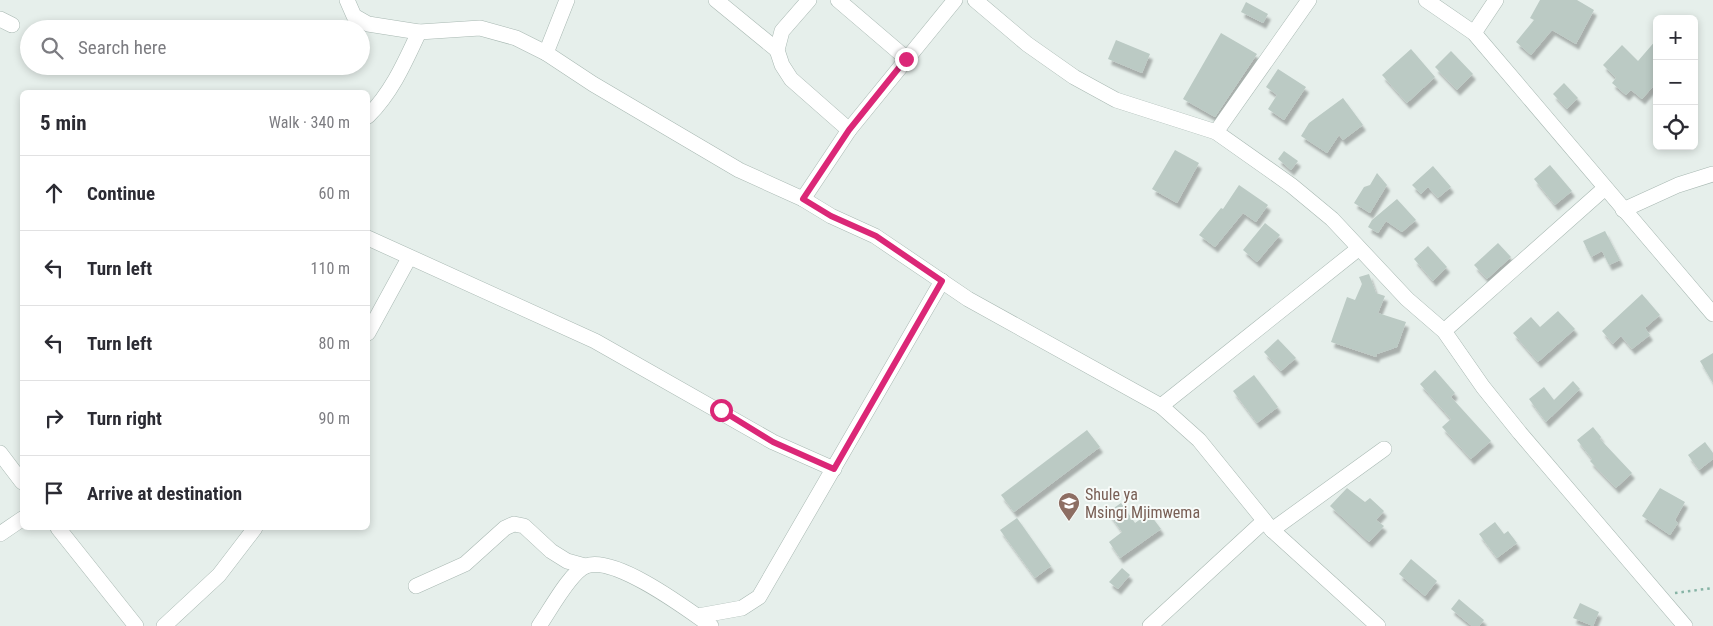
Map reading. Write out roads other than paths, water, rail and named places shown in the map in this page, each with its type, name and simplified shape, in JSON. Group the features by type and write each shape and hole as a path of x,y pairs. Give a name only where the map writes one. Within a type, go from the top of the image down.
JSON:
{"street":[{"path":"348,0 354,16 361,20"},
{"path":"546,53 567,0"},
{"path":"716,0 777,50 782,65 791,79 849,130"},
{"path":"777,50 782,31 809,0"},
{"path":"838,0 906,59"},
{"path":"803,199 849,130 955,0"},
{"path":"976,0 1026,44 1074,77 1116,100 1216,132 1291,185 1332,219 1358,249 1407,299 1444,331 1483,387 1520,433 1685,626"},
{"path":"1216,132 1309,0"},
{"path":"1426,0 1474,33 1713,314"},
{"path":"1474,33 1496,0"},
{"path":"370,24 420,32 463,28 488,30 516,38 546,53 593,84 739,170 803,199 831,216 876,236 968,299 1160,406 1199,440 1268,525 1378,626"},
{"path":"370,114 381,103 399,76 420,32"},
{"path":"1624,210 1678,185 1713,174"},
{"path":"1444,331 1605,188"},
{"path":"370,239 595,341 688,392 773,442 834,469"},
{"path":"1160,406 1358,249"},
{"path":"370,329 409,258"},
{"path":"698,616 742,608 759,597 942,281"},
{"path":"1150,626 1268,525 1384,449"},
{"path":"0,453 20,479"},
{"path":"0,534 20,520"},
{"path":"416,586 465,564 505,528 514,524 524,526 551,551 567,561 585,566 605,565 624,572 650,586 711,626"},
{"path":"60,530 136,626"},
{"path":"164,626 219,576 254,530"},
{"path":"538,626 564,588 585,566"}],"place":[{"name":"Shule ya Msingi Mjimwema","path":"1069,522"}]}
